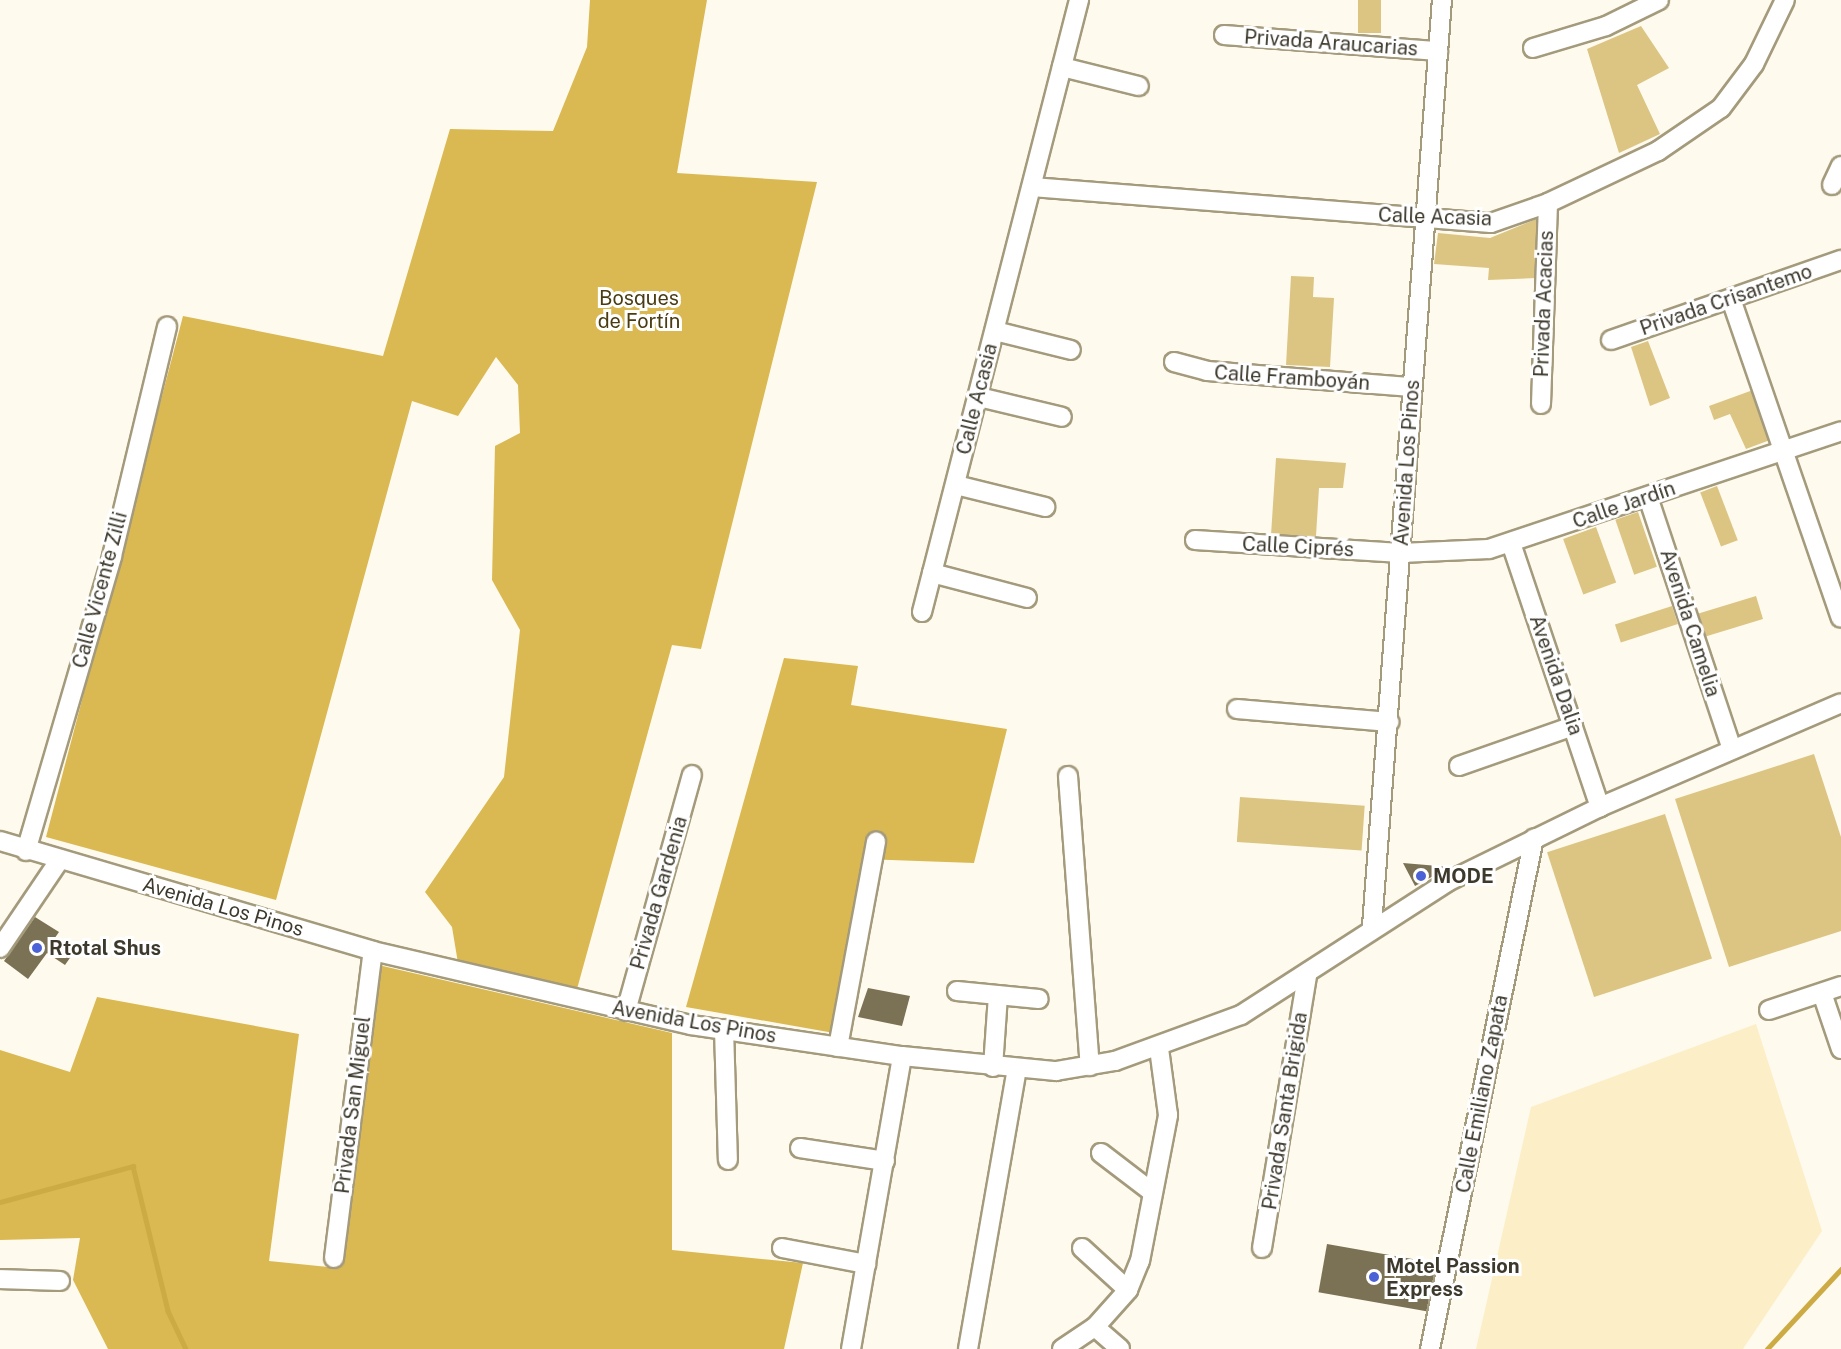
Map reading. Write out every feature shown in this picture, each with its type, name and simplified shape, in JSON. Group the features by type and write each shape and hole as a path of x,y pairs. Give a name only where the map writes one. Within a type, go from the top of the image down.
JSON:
{"street":[{"name":"Calle Acasia","path":"922,612 1079,0"},
{"name":"Avenida Los Pinos","path":"1372,927 1442,0"},
{"path":"1533,48 1606,26 1659,0"},
{"name":"Calle Acasia","path":"1032,187 1491,223 1548,203 1658,151 1721,108 1754,64 1785,0"},
{"name":"Privada Araucarias","path":"1224,35 1438,51"},
{"path":"1062,68 1139,86"},
{"path":"1832,184 1841,166"},
{"name":"Privada Acacias","path":"1541,404 1548,203"},
{"name":"Privada Crisantemo","path":"1611,340 1841,260"},
{"path":"1731,299 1785,450 1841,618"},
{"name":"Calle Vicente Zilli","path":"26,850 111,556 167,327"},
{"path":"995,331 1071,350"},
{"name":"Calle Framboyán","path":"1174,362 1207,371 1412,387"},
{"path":"979,396 1062,417"},
{"name":"Calle Jardín","path":"1401,553 1470,553 1511,543 1841,431"},
{"path":"956,485 1045,507"},
{"name":"Avenida Camelia","path":"1648,497 1732,749"},
{"name":"Calle Ciprés","path":"1195,540 1401,553"},
{"name":"Avenida Dalia","path":"1511,543 1600,807"},
{"path":"932,573 1027,598"},
{"name":"Avenida Los Pinos","path":"0,841 59,861 373,951 626,1011 838,1047 993,1067 1017,1069 1090,1066 1159,1048 1241,1015 1307,975 1372,927 1534,838 1732,749 1841,704"},
{"path":"1237,709 1389,722"},
{"path":"1459,766 1573,726"},
{"name":"Privada Gardenia","path":"626,1011 692,775"},
{"path":"1068,776 1090,1066"},
{"name":"Calle Emiliano Zapata","path":"1430,1349 1534,838"},
{"path":"838,1047 876,841"},
{"path":"0,948 59,861"},
{"name":"Privada San Miguel","path":"334,1258 373,951"},
{"name":"Privada Santa Brigida","path":"1262,1248 1307,975"},
{"path":"1769,1010 1841,987"},
{"path":"957,991 1040,999"},
{"path":"1822,993 1841,1049"},
{"path":"993,1067 998,995"},
{"path":"724,1029 728,1160"},
{"path":"1062,1349 1095,1327 1128,1290 1140,1261 1168,1115 1159,1048"},
{"path":"851,1349 902,1056"},
{"path":"968,1349 1017,1069"},
{"path":"800,1148 885,1161"},
{"path":"1101,1153 1152,1192"},
{"path":"782,1248 867,1264"},
{"path":"1082,1248 1128,1290"},
{"path":"0,1279 60,1281"},
{"path":"1095,1327 1120,1349"}],"shaded area":[{"path":"1358,0 1381,0 1381,33 1358,33"},
{"path":"1641,26 1669,68 1637,85 1660,134 1619,153 1587,49"},
{"path":"1539,218 1536,278 1488,280 1489,268 1434,264 1438,233 1490,238"},
{"path":"1291,276 1314,277 1313,297 1334,298 1330,367 1286,365"},
{"path":"1648,341 1670,398 1650,406 1631,347"},
{"path":"1753,390 1770,440 1746,449 1730,414 1714,420 1709,406"},
{"path":"1276,458 1346,463 1343,488 1319,488 1316,536 1271,535"},
{"path":"1717,486 1738,540 1721,547 1700,492"},
{"path":"1638,512 1657,567 1634,575 1615,520"},
{"path":"1596,527 1616,582 1583,594 1563,539"},
{"path":"1756,596 1763,619 1706,636 1699,614"},
{"path":"1672,606 1678,624 1621,643 1615,625"},
{"path":"1814,754 1841,837 1841,931 1729,967 1675,799"},
{"path":"1240,797 1365,806 1362,851 1237,842"},
{"path":"1665,814 1712,959 1594,997 1547,852"},
{"path":"1756,1024 1822,1231 1743,1349 1476,1349 1531,1107"}],"green space":[{"name":"Bosques de Fortín","path":"590,0 707,0 677,173 817,182 701,649 672,645 577,989 458,963 452,927 425,892 504,777 520,630 492,580 495,446 520,433 518,385 496,357 458,416 412,401 276,900 46,837 183,316 383,356 450,129 553,131 587,47"},
{"path":"784,658 858,666 851,705 1007,729 974,863 863,859 834,1033 686,1007"},
{"path":"374,964 672,1033 672,1250 803,1263 784,1349 108,1349 73,1280 80,1238 0,1240 0,1050 70,1072 97,997 299,1034 269,1261 338,1268"}],"building":[{"name":"MODE","path":"1403,863 1450,867 1415,886"},
{"name":"Rtotal Shus","path":"35,917 59,932 52,942 72,955 65,965 47,953 28,979 4,961"},
{"path":"868,988 910,996 902,1026 858,1017"},
{"path":"1327,1244 1436,1263 1428,1312 1318,1292"}],"waterway":[{"path":"0,1202 133,1166 168,1311 186,1349"},
{"path":"1767,1349 1841,1269"}],"place":[{"name":"MODE","path":"1421,876"},
{"name":"Rtotal Shus","path":"37,948"},
{"name":"Motel Passion Express","path":"1374,1277"}]}
